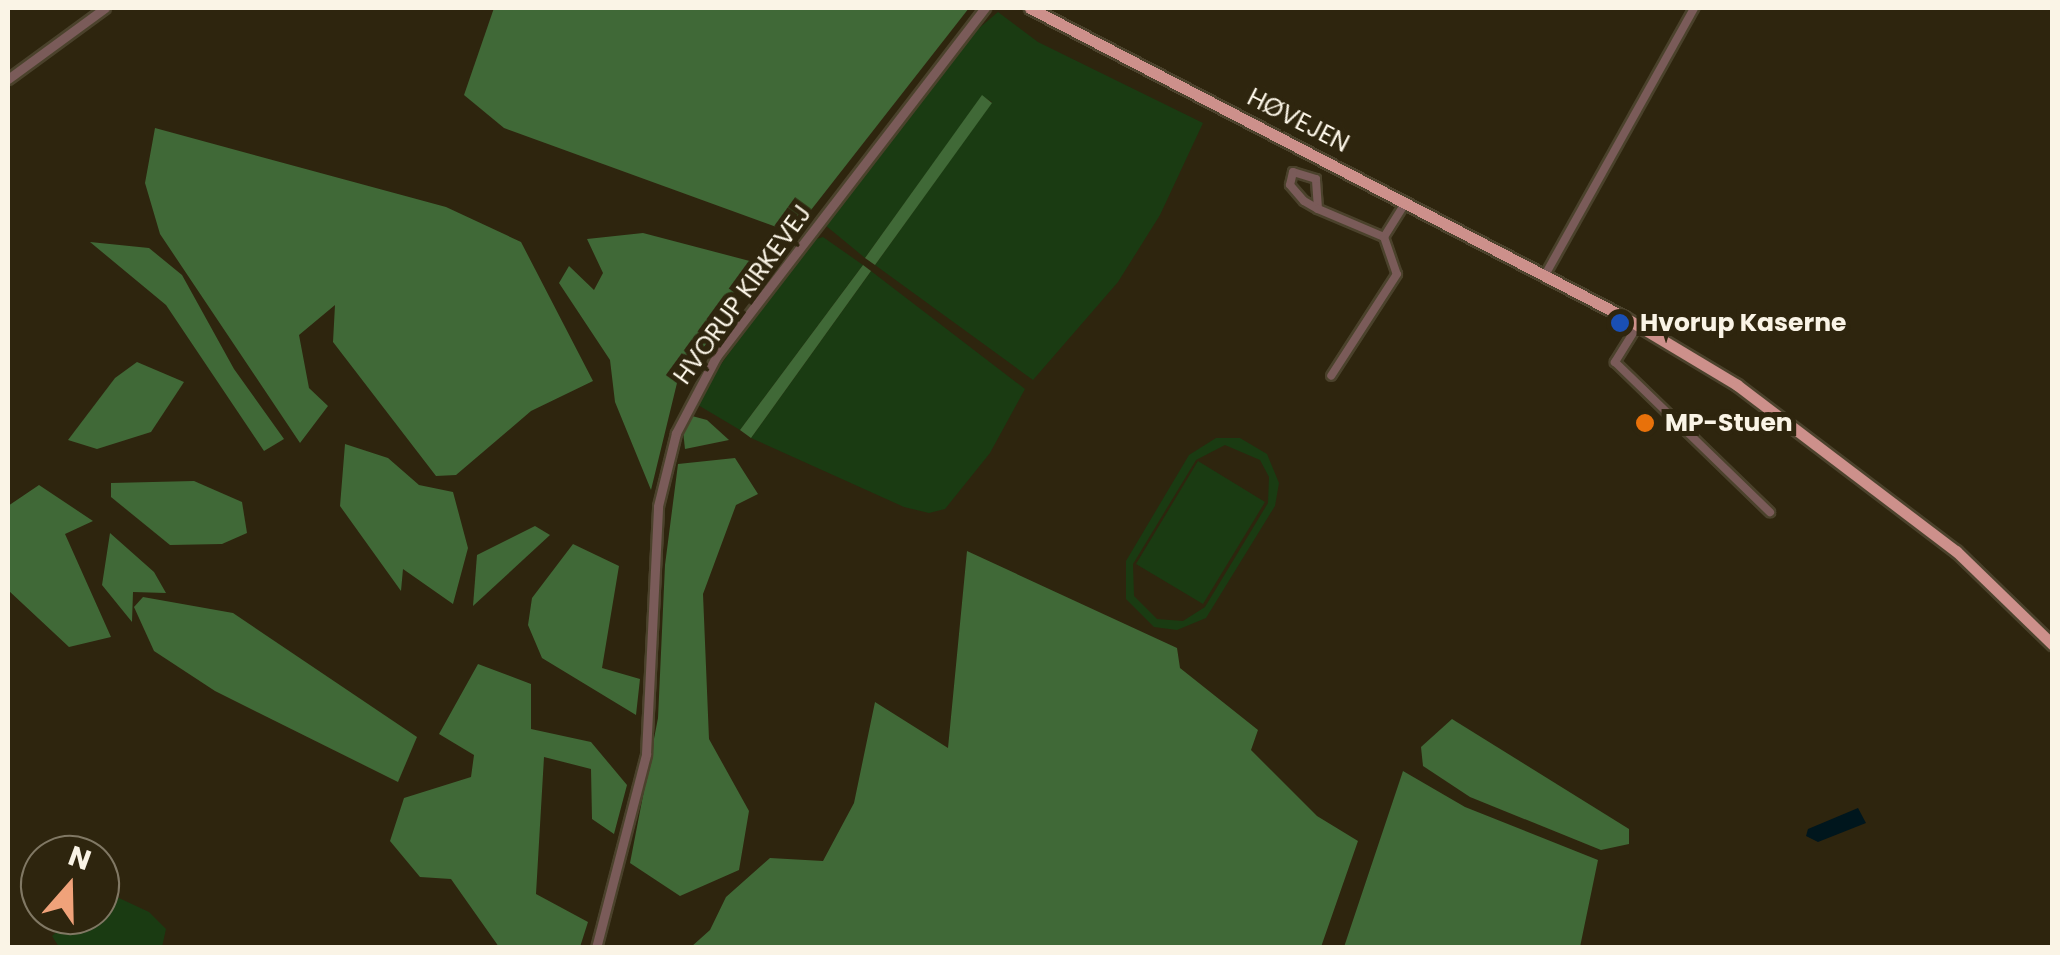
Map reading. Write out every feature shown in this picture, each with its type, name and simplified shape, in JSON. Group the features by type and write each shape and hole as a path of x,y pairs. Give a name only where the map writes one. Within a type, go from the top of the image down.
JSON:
{"main road":[{"name":"HØVEJEN","path":"1030,8 1545,275 1738,385 1854,468 1956,550 2052,644"}],"street":[{"path":"8,80 105,8"},
{"name":"HVORUP KIRKEVEJ","path":"596,948 646,754 658,506 676,433 716,358 985,8"},
{"path":"1545,275 1694,8"},
{"path":"1318,209 1316,179 1293,172 1294,193 1318,209 1384,237 1395,261 1393,287 1331,376"},
{"path":"1384,237 1405,202"},
{"path":"1638,325 1615,362 1770,512"}],"green space":[{"path":"494,8 969,8 793,233 504,128 464,95"},
{"path":"998,12 1038,42 1203,123 1160,215 1118,282 1033,380 875,265 992,102 982,96 865,258 825,225 971,35"},
{"path":"982,95 992,103 875,265 865,258"},
{"path":"155,128 446,207 521,242 593,381 531,411 456,475 436,476 333,342 335,305 299,335 309,388 328,406 300,443 160,234 145,183"},
{"path":"643,233 765,265 677,383 651,490 615,402 610,360 559,283 569,266 594,290 603,273 587,239"},
{"path":"823,237 863,265 740,430 698,405 698,396 810,241"},
{"path":"90,242 149,248 182,275 234,369 284,439 264,451 166,305"},
{"path":"863,265 871,271 751,438 740,430"},
{"path":"871,271 1025,389 990,453 945,509 929,513 904,507 751,438"},
{"path":"137,362 184,382 151,432 97,449 68,440 115,378"},
{"path":"692,416 707,420 729,440 685,449 683,431"},
{"path":"1216,438 1240,438 1267,454 1279,483 1275,506 1206,618 1177,630 1154,627 1126,599 1126,561 1189,455","holes":["1225,445 1260,460 1269,477 1268,503 1205,607 1183,621 1157,619 1134,596 1133,564 1196,460"]},
{"path":"345,444 388,458 419,485 453,492 468,548 453,604 403,569 401,591 340,506"},
{"path":"735,458 758,494 736,505 703,594 709,739 749,811 739,870 680,896 630,863 658,718 665,565 678,464"},
{"path":"1198,461 1265,502 1203,604 1136,564"},
{"path":"194,481 242,502 247,533 222,544 170,545 111,497 111,483"},
{"path":"39,485 93,521 65,534 111,637 69,647 8,590 8,506"},
{"path":"535,526 550,535 473,606 477,555"},
{"path":"110,533 154,572 166,593 133,592 132,622 102,585"},
{"path":"573,544 619,566 602,668 640,679 636,715 542,658 528,625 532,598"},
{"path":"967,551 1177,648 1180,668 1258,730 1251,750 1317,816 1358,841 1321,947 691,947 710,930 726,897 770,858 823,861 854,803 875,702 948,748"},
{"path":"143,597 233,613 417,737 398,782 215,691 154,651 134,607"},
{"path":"478,664 531,684 531,729 591,742 627,785 614,834 592,819 591,769 544,757 536,894 588,922 580,947 499,947 451,879 420,877 390,841 404,798 471,777 474,755 439,734"},
{"path":"1452,719 1629,829 1629,844 1601,850 1470,797 1423,766 1421,747"},
{"path":"1403,771 1465,807 1598,860 1580,947 1344,947"},
{"path":"120,898 149,912 166,929 162,947 59,947 52,936 120,935"}],"water":[{"path":"1858,808 1866,823 1818,842 1806,836 1808,829"}],"place":[{"name":"Hvorup Kaserne","path":"1620,323"},
{"name":"MP-Stuen","path":"1645,423"}]}
